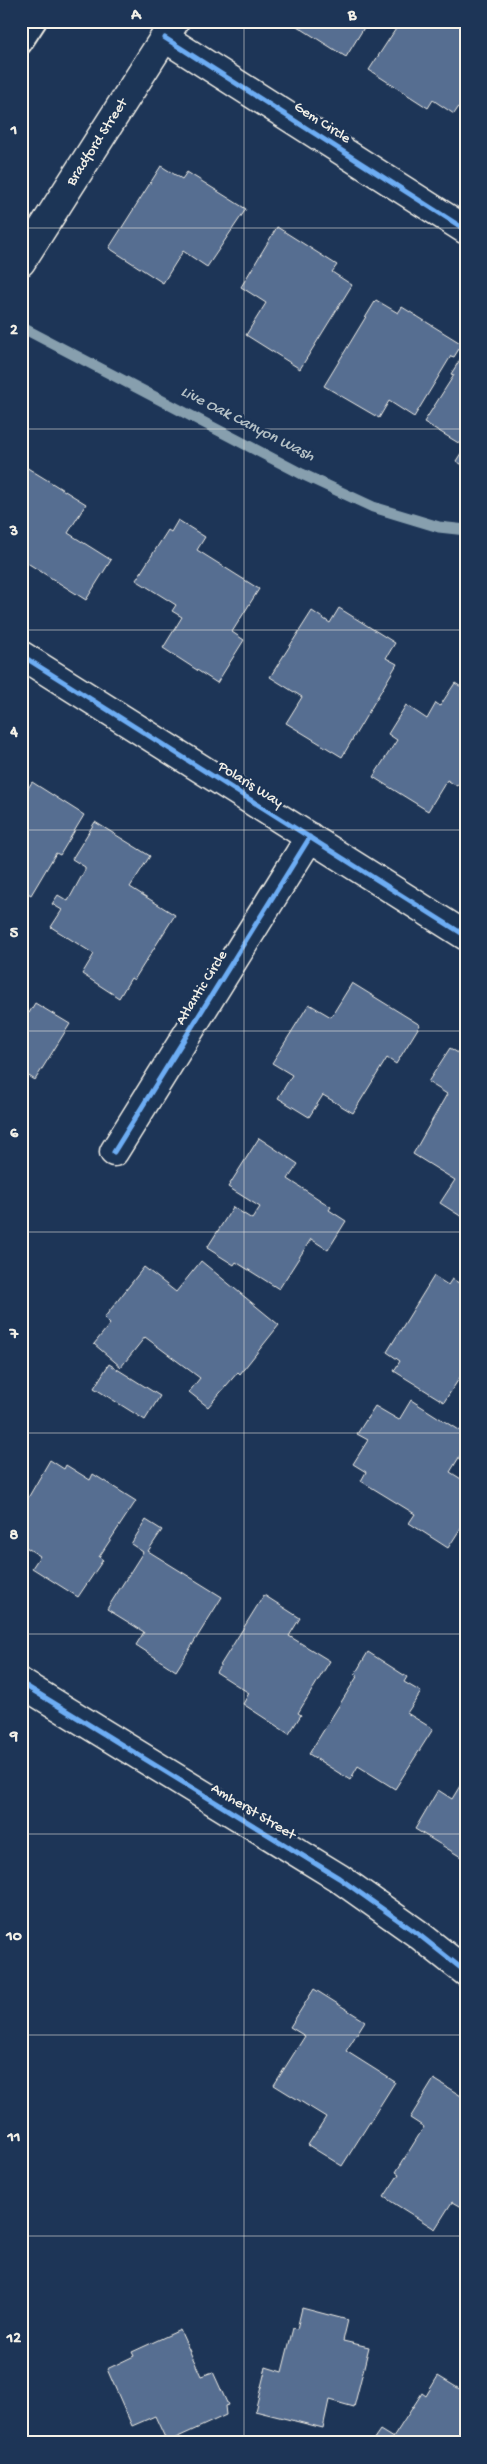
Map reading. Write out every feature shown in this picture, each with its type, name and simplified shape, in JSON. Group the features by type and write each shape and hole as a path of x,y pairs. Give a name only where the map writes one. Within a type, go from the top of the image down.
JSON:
{"street":[{"name":"Gem Circle","path":"170,30 466,230"},
{"name":"Bradford Street","path":"21,262 170,30"},
{"name":"Polaris Way","path":"21,655 466,936"},
{"name":"Atlantic Circle","path":"114,1152 310,837"},
{"name":"Amherst Street","path":"21,1683 339,1878 418,1934 466,1972"}],"lane":[{"path":"21,44 36,21"}],"building":[{"path":"289,21 368,21 346,57"},
{"path":"401,21 466,21 466,96 454,114 433,100 428,108 369,70"},
{"path":"161,166 182,179 187,172 246,209 207,267 183,251 163,283 109,248"},
{"path":"277,227 337,265 332,272 352,285 300,369 246,335 266,303 241,287"},
{"path":"376,300 398,313 402,307 462,344 454,357 451,356 414,417 389,401 379,418 324,386"},
{"path":"466,350 466,467 456,461 465,447 424,422 454,375 451,374"},
{"path":"21,464 86,504 68,533 111,560 86,600 21,559"},
{"path":"178,520 205,537 197,550 259,589 232,632 244,640 217,683 163,648 182,617 172,611 176,605 136,580 168,530 171,532"},
{"path":"339,608 395,643 386,658 397,664 342,757 286,723 302,697 270,677 312,611 330,623"},
{"path":"455,683 466,690 466,787 459,783 457,786 447,780 428,811 373,777 397,740 388,734 406,705 427,719 436,703 440,706"},
{"path":"32,782 84,815 60,855 56,853 31,895 21,889 21,800"},
{"path":"95,822 150,856 130,887 175,915 134,980 131,978 119,998 82,974 94,954 51,927 62,910 52,904 58,895 68,901 85,870 85,867 72,859"},
{"path":"352,983 420,1025 396,1064 387,1058 353,1113 323,1095 309,1117 278,1098 292,1075 272,1063 309,1004 331,1017"},
{"path":"35,1003 70,1024 35,1080 21,1071 21,1010 22,1008 29,1013"},
{"path":"450,1048 466,1058 466,1210 462,1217 440,1203 455,1180 413,1154 447,1094 428,1082"},
{"path":"259,1138 298,1164 288,1179 331,1207 329,1210 346,1221 328,1250 311,1239 279,1289 236,1262 234,1265 207,1248 233,1207 252,1219 260,1207 228,1187"},
{"path":"201,1261 279,1325 240,1374 238,1372 208,1407 189,1392 200,1378 145,1337 121,1367 94,1344 110,1324 104,1318 144,1267 176,1292"},
{"path":"434,1276 448,1285 452,1279 466,1287 466,1368 444,1402 394,1371 400,1361 387,1352"},
{"path":"109,1364 160,1396 145,1420 94,1388"},
{"path":"411,1400 466,1435 466,1446 450,1472 466,1482 466,1520 448,1548 409,1523 415,1514 361,1481 366,1472 353,1464 368,1440 357,1434 375,1406 399,1420"},
{"path":"21,1446 27,1450 21,1459"},
{"path":"50,1460 64,1469 66,1465 90,1480 93,1474 136,1501 99,1557 103,1560 78,1597 32,1568 40,1556 21,1544 21,1510"},
{"path":"146,1520 162,1530 148,1551 222,1597 176,1671 136,1645 144,1632 107,1609 143,1552 131,1544"},
{"path":"264,1595 300,1618 289,1636 330,1661 298,1713 301,1715 289,1734 243,1704 249,1693 216,1672"},
{"path":"368,1652 407,1677 404,1682 421,1692 407,1713 433,1729 395,1789 358,1766 350,1780 309,1754 358,1675 355,1674"},
{"path":"466,1776 466,1855 463,1853 461,1857 415,1829 438,1790 452,1799"},
{"path":"314,1989 365,2021 346,2051 395,2082 342,2166 308,2145 326,2117 274,2085 305,2036 290,2027"},
{"path":"434,2079 466,2099 466,2210 452,2202 435,2229 384,2197 399,2174 396,2172 424,2127 410,2118"},
{"path":"302,2308 348,2320 343,2341 369,2347 354,2407 329,2400 323,2428 255,2411 266,2367 282,2372 293,2328 297,2329"},
{"path":"180,2330 201,2376 213,2372 228,2405 225,2406 226,2415 167,2442 155,2416 132,2426 107,2369 134,2356 132,2352"},
{"path":"438,2376 466,2393 466,2443 371,2443 380,2430 393,2438 422,2393 426,2396"},
{"path":"89,2440 89,2443 52,2443 52,2442"}],"waterway":[{"name":"Live Oak Canyon Wash","path":"21,327 302,474 373,507 439,527 466,530"}],"cycle path":[{"path":"165,38 466,230"},
{"path":"21,655 466,936"},
{"path":"114,1152 310,837"},
{"path":"21,1683 339,1878 418,1934 466,1972"}]}
